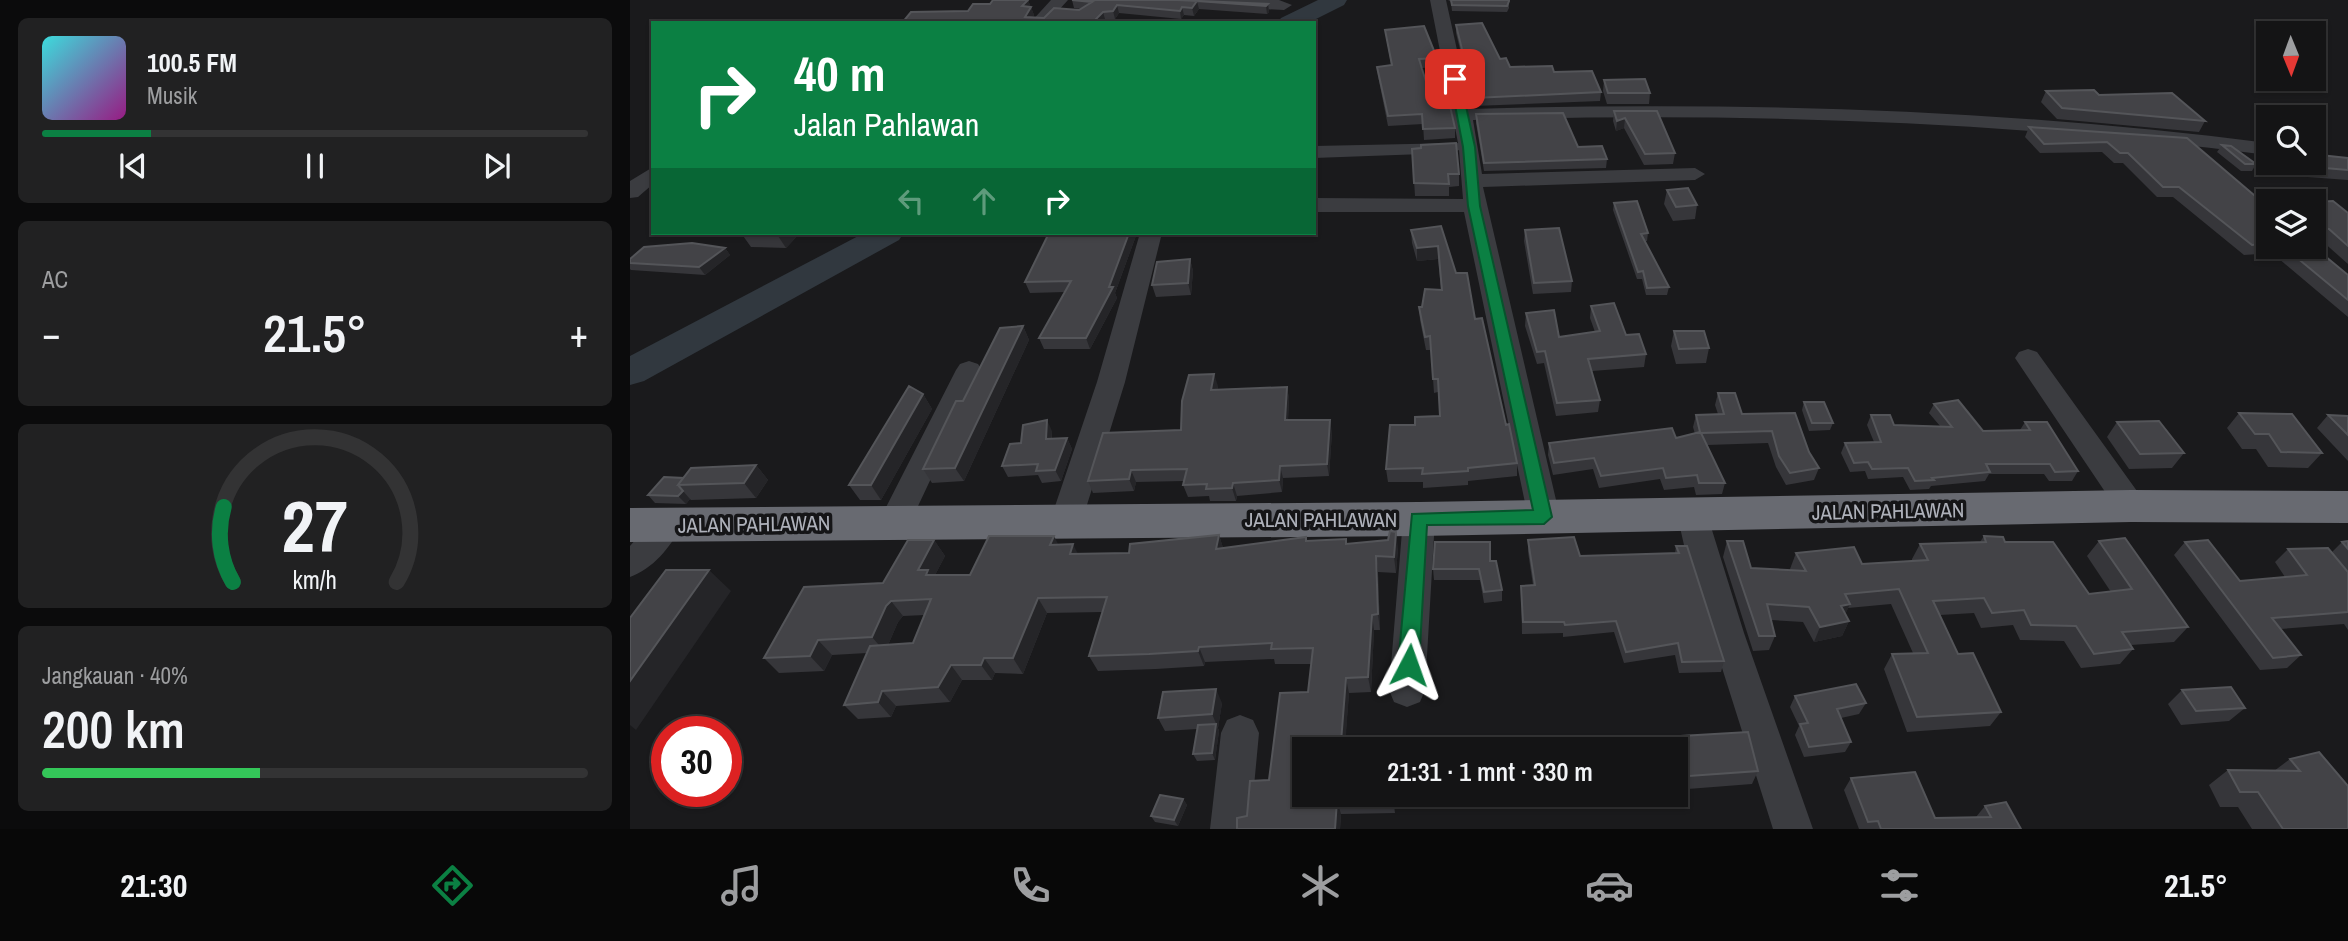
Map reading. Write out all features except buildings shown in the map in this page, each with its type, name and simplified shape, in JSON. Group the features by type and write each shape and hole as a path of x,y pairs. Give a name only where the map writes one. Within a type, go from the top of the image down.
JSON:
{"highway":[{"name":"JALAN PAHLAWAN","path":"648,526 895,521 1419,519 2131,506 2348,507"}],"street":[{"path":"1040,21 1060,0"},
{"path":"1176,0 1284,5"},
{"path":"1438,0 1469,147 1474,181 1474,206 1544,517"},
{"path":"1462,115 1680,110 1786,112 2186,138 2256,147"},
{"path":"2186,138 2217,164"},
{"path":"1316,152 1469,147"},
{"path":"1474,181 1695,174"},
{"path":"630,192 651,175"},
{"path":"1316,205 1474,206"},
{"path":"1066,521 1111,382 1150,235"},
{"path":"2028,358 2131,506"},
{"path":"895,521 969,370"},
{"path":"1692,514 1708,580 1743,675 1793,829"},
{"path":"1407,690 1419,519"},
{"path":"630,564 645,552 648,526"},
{"path":"1230,829 1240,733"}],"waterway":[{"path":"1293,21 1336,0"},
{"path":"630,372 884,235"}],"route":[{"path":"1409,665 1419,519 1544,517 1474,206 1474,181 1469,147 1455,79"}]}
